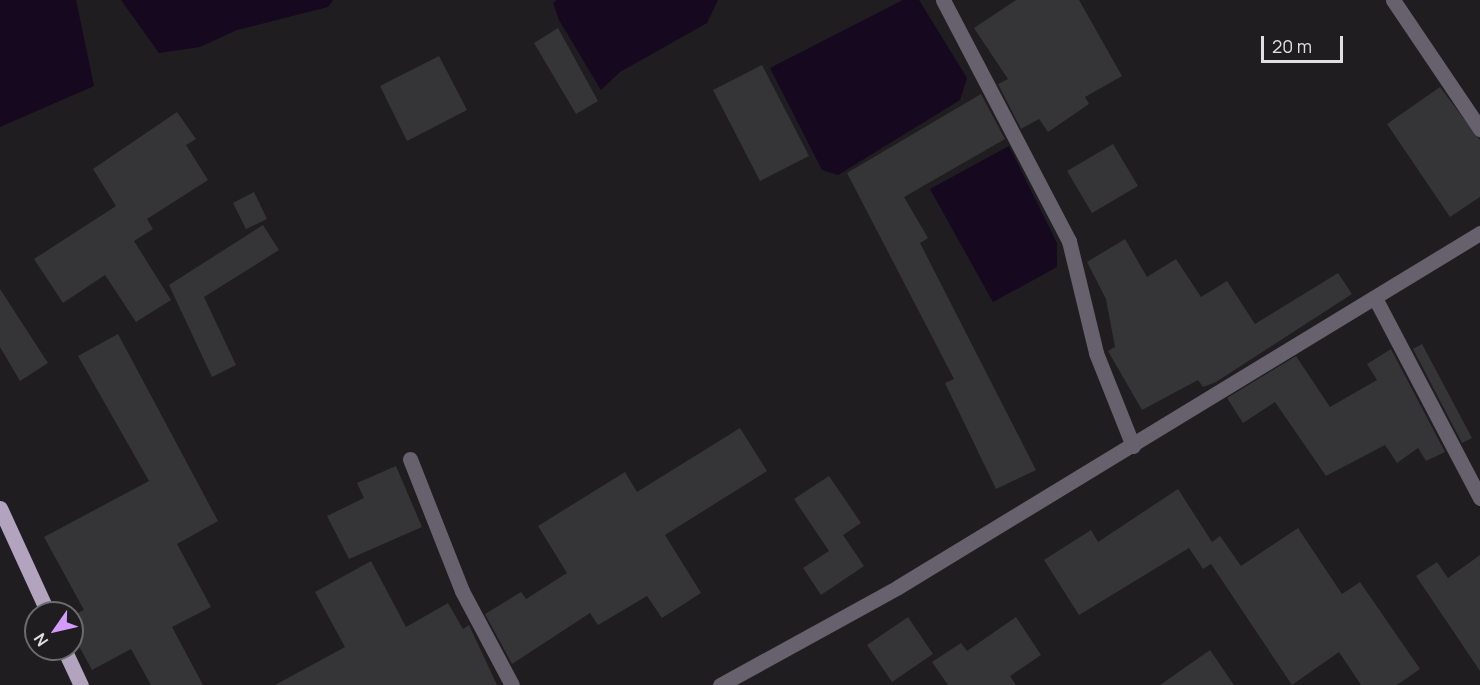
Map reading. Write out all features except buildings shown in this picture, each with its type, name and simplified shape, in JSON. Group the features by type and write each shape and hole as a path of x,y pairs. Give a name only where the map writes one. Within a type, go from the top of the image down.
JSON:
{"main road":[{"path":"0,508 43,601"},
{"path":"70,661 81,685"}],"street":[{"path":"943,0 1069,241 1096,353 1133,446"},
{"path":"1393,0 1480,129"},
{"path":"720,685 1133,446 1480,233"},
{"path":"1375,298 1480,498"},
{"path":"410,459 462,591 512,685"}],"shaded area":[{"path":"0,0 76,0 94,86 0,127"},
{"path":"121,0 333,0 328,7 237,30 200,47 159,53"},
{"path":"557,0 718,0 707,23 620,72 601,90 559,20 553,3"},
{"path":"903,0 919,0 967,78 960,100 838,175 822,170 770,68"},
{"path":"1009,146 1057,243 1057,267 993,302 930,189"}]}
